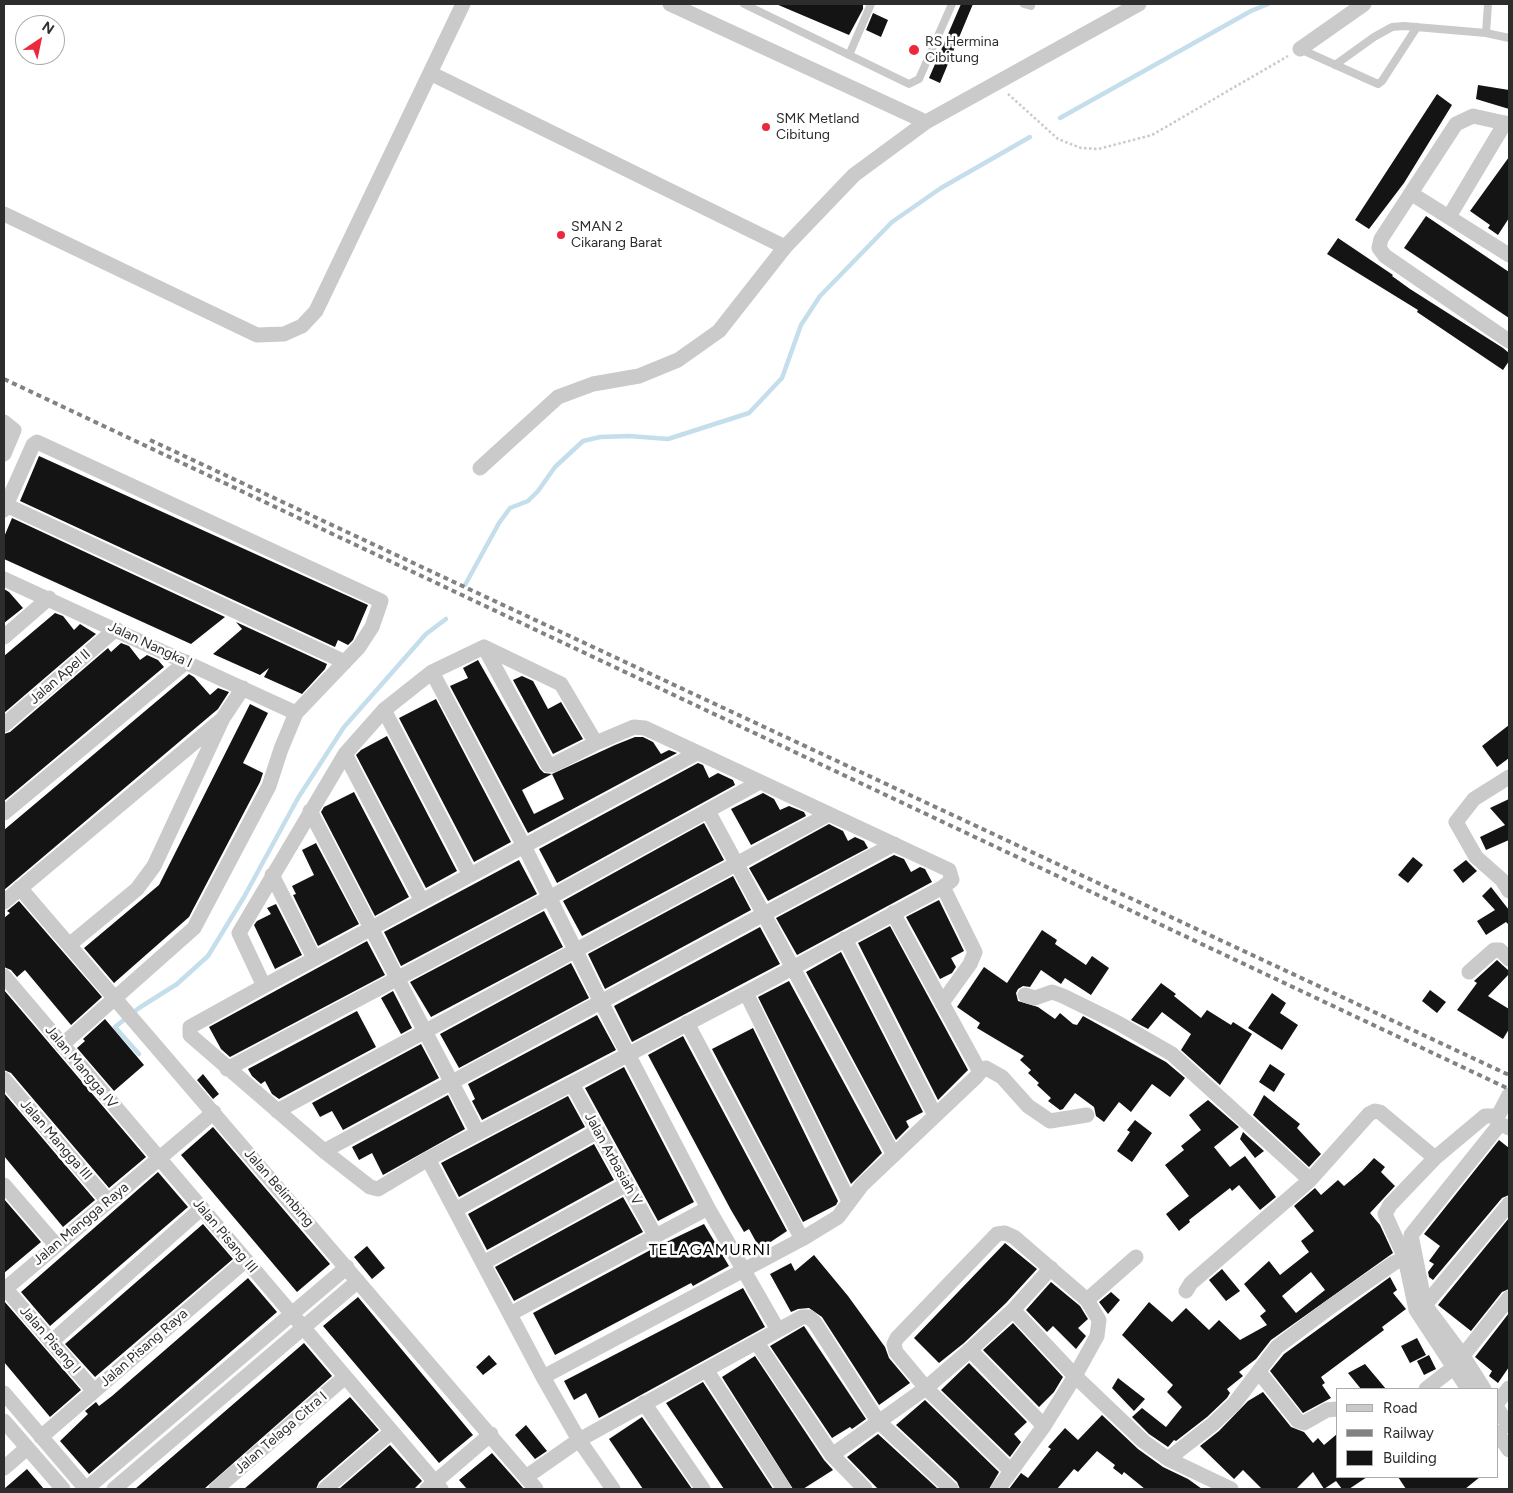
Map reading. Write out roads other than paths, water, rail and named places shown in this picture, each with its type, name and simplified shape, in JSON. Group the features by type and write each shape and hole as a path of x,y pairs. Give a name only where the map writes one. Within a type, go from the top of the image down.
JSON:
{"street":[{"path":"4,214 257,335 284,334 302,326 316,311 463,4"},
{"path":"670,4 926,122"},
{"path":"480,468 558,397 593,384 639,376 678,360 719,331 785,247 854,175 926,122 998,84 1139,4"},
{"path":"1300,49 1364,4"},
{"path":"430,73 785,247"},
{"path":"1450,215 1507,123 1473,116 1456,124 1381,239 1379,248 1385,256 1509,341"},
{"path":"1412,194 1450,215 1509,253"},
{"path":"4,422 14,430 4,454"},
{"path":"62,1044 196,925 269,786 280,749 296,713 345,662 359,647 372,627 382,604 378,598 37,442 33,445 5,507 345,662"},
{"name":"Jalan Nangka I","path":"4,579 49,598 296,713"},
{"path":"4,637 49,598"},
{"name":"Jalan Apel II","path":"4,725 116,629"},
{"path":"264,986 239,934 345,754 384,710 432,672 484,647"},
{"path":"484,647 561,684 596,743"},
{"path":"484,647 548,765 553,765 596,743 640,726 697,752 949,870 952,880 943,887 746,993 428,1159 378,1189 374,1189 324,1151 227,1069 190,1035 189,1029 314,958 470,876 697,752"},
{"path":"4,813 186,662"},
{"path":"432,672 524,846 601,1002 708,1208 778,1330"},
{"path":"69,945 137,888 154,866 223,718 243,688"},
{"path":"384,710 470,876"},
{"path":"4,902 223,718"},
{"path":"345,754 422,901"},
{"path":"1509,777 1474,799 1456,822 1476,857 1502,880 1509,891"},
{"path":"227,1069 550,898 760,782"},
{"path":"310,811 478,1133"},
{"path":"708,811 894,1155"},
{"path":"277,1111 829,814"},
{"path":"324,1151 894,844"},
{"path":"272,876 314,958"},
{"path":"942,1003 970,964 975,952 943,887"},
{"name":"Jalan Belimbing","path":"20,888 491,1434 536,1489"},
{"path":"894,913 980,1072"},
{"path":"845,939 936,1115"},
{"path":"1470,972 1494,950 1506,951"},
{"name":"Jalan Mangga IV","path":"4,976 159,1158"},
{"path":"1025,995 1034,998 1052,992 1063,996 1118,1023 1172,1054 1310,1180"},
{"path":"746,993 849,1201"},
{"path":"687,1023 802,1239"},
{"path":"544,1377 802,1239 838,1217 862,1185 986,1068 1002,1077 1028,1106 1050,1121 1087,1115"},
{"name":"Jalan Mangga III","path":"4,1079 108,1201"},
{"name":"Jalan Arbasiah V","path":"572,1084 655,1235"},
{"path":"1483,1388 1458,1362 1416,1310 1405,1258 1385,1214 1390,1205 1435,1158 1485,1116 1498,1116 1508,1098"},
{"path":"1186,1291 1191,1283 1310,1180 1369,1114 1375,1111 1380,1112 1435,1158"},
{"name":"Jalan Mangga Raya","path":"4,1288 214,1112"},
{"path":"1468,1388 1458,1362 1425,1305 1412,1242 1413,1231 1505,1126"},
{"path":"455,1210 598,1131"},
{"name":"Jalan Pisang III","path":"159,1158 391,1432 434,1487"},
{"path":"428,1159 579,1440 613,1489"},
{"path":"483,1263 627,1184"},
{"path":"4,1185 56,1245"},
{"path":"1425,1305 1509,1204"},
{"path":"51,1342 202,1208"},
{"path":"510,1314 708,1208"},
{"path":"998,1489 1044,1426 1074,1376 1097,1336 1099,1320 1087,1300 1014,1237 1005,1233 997,1234 897,1338 894,1344 896,1352 926,1388 1011,1471"},
{"path":"1087,1300 1136,1257"},
{"path":"1168,1460 1213,1424 1234,1404 1277,1347 1329,1308 1394,1263 1405,1258"},
{"name":"Jalan Pisang Raya","path":"41,1436 246,1260"},
{"path":"4,1393 86,1489 347,1268"},
{"path":"832,1455 926,1388 1013,1310 1051,1268"},
{"path":"114,1489 358,1281"},
{"name":"Jalan Pisang I","path":"4,1288 94,1391"},
{"path":"1427,1388 1458,1362 1509,1298"},
{"path":"1013,1310 1074,1376 1143,1441 1168,1460 1231,1489"},
{"path":"526,1477 579,1440 644,1403 707,1371 802,1317 809,1317 815,1323 878,1421 951,1489"},
{"path":"757,1343 832,1455 865,1489"},
{"path":"970,1350 1044,1426"},
{"path":"707,1371 784,1489"},
{"path":"1259,1372 1298,1421 1304,1422 1327,1410 1336,1409"},
{"name":"Jalan Telaga Citra I","path":"216,1489 345,1377"},
{"path":"1498,1402 1509,1388"},
{"path":"644,1403 703,1489"},
{"path":"1498,1410 1509,1426"},
{"path":"4,1420 63,1489"},
{"path":"325,1489 391,1432"},
{"path":"434,1487 491,1434"},
{"path":"1498,1434 1509,1450"},
{"path":"4,1468 27,1448"}],"lane":[{"path":"744,4 909,84 919,79 952,4"},
{"path":"849,55 871,4"},
{"path":"1486,33 1488,4"},
{"path":"1335,65 1388,30 1404,26 1486,33 1509,38"},
{"path":"1300,49 1372,83 1380,83 1417,27"}],"waterway":[{"path":"1060,118 1251,11 1268,4"},
{"path":"465,585 499,523 510,508 528,501 538,491 555,467 583,441 600,437 629,436 668,439 749,413 782,378 801,325 820,296 892,222 941,188 1030,137"},
{"path":"139,1054 115,1027 139,1008 177,984 208,956 244,897 298,798 344,727 426,634 446,619"}],"railway":[{"path":"4,379 1509,1089"},
{"path":"150,440 1509,1075"}],"place":[{"name":"RS Hermina Cibitung","path":"914,50"},
{"name":"SMK Metland Cibitung","path":"766,127"},
{"name":"SMAN 2 Cikarang Barat","path":"561,235"}],"district":[{"name":"TELAGAMURNI","path":"710,1250"}]}
